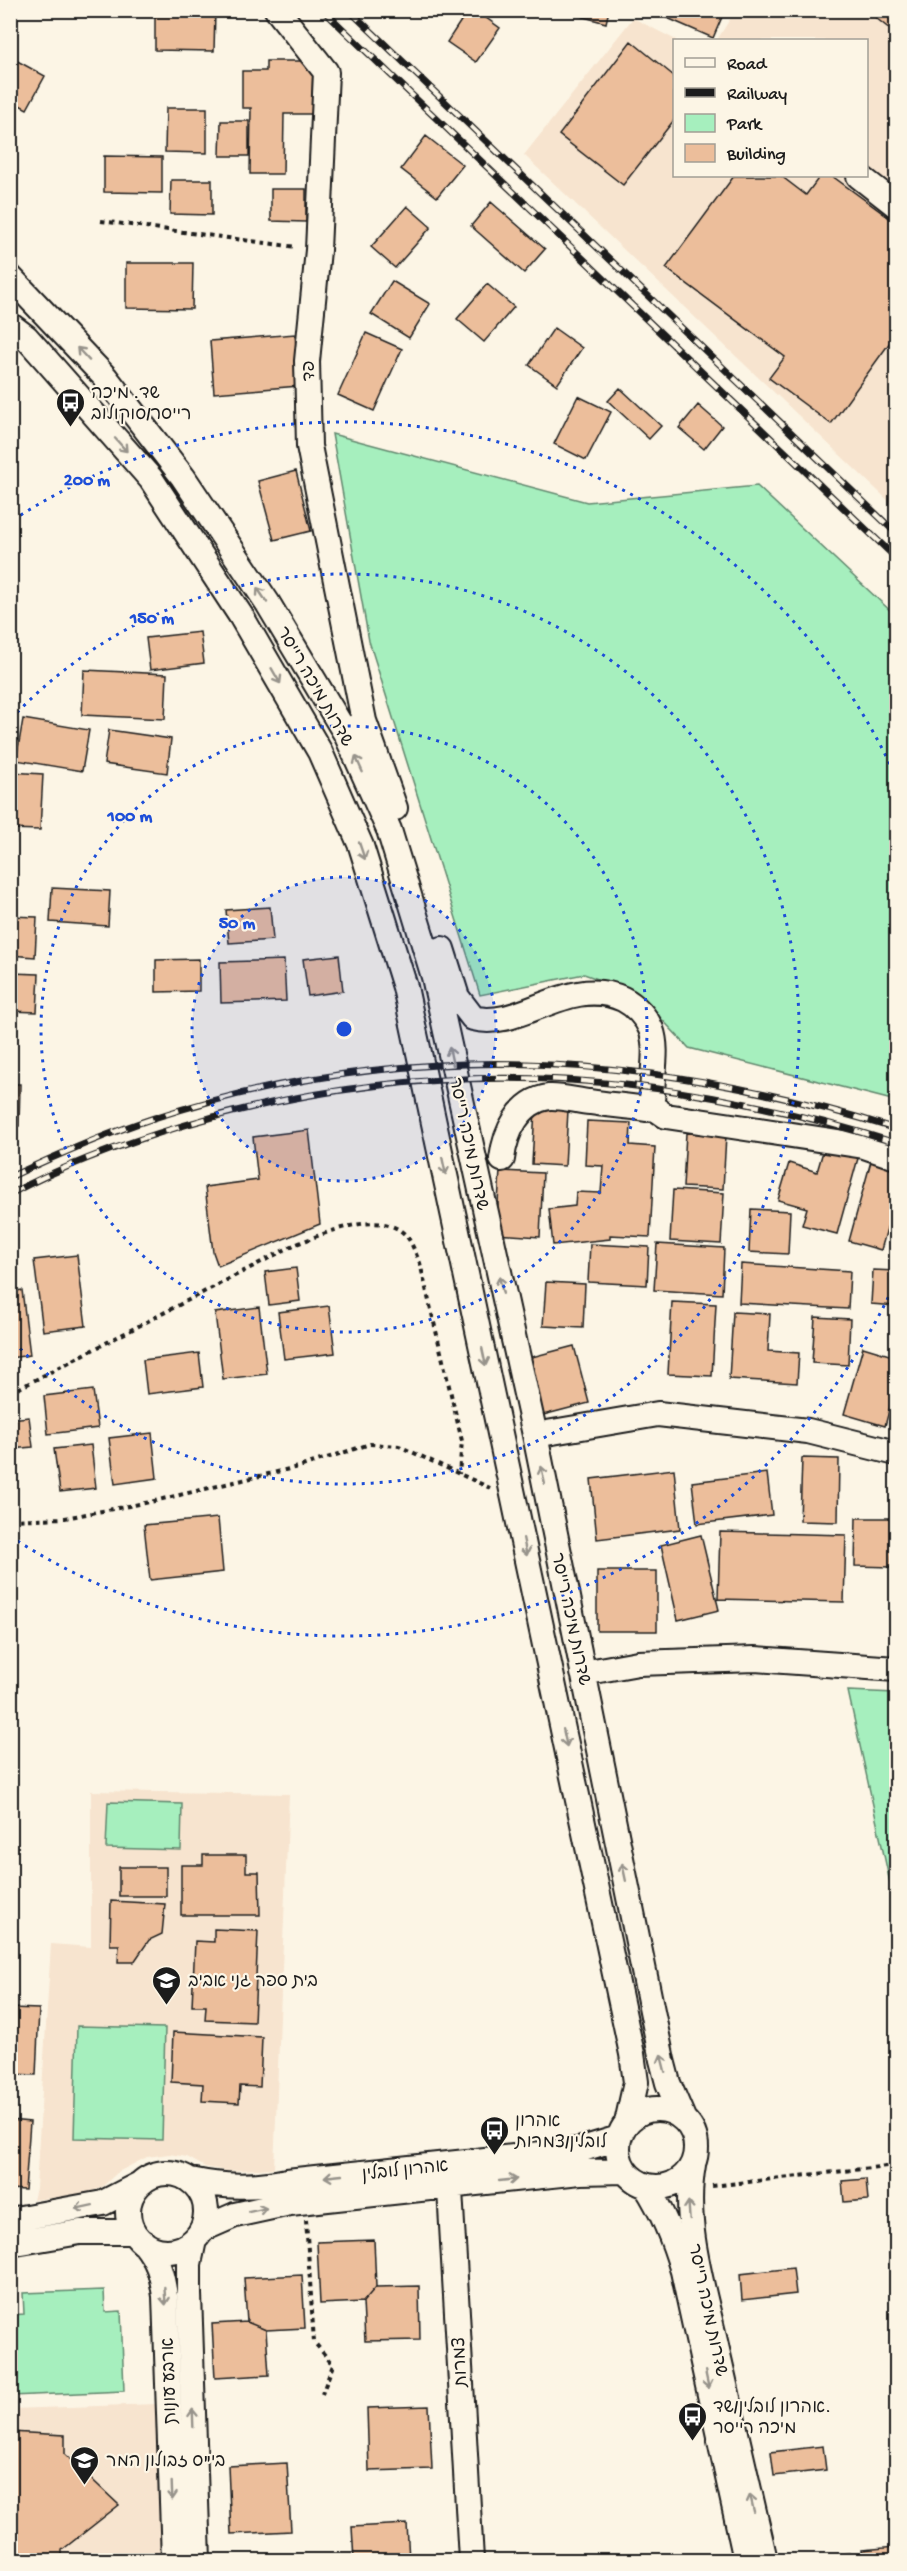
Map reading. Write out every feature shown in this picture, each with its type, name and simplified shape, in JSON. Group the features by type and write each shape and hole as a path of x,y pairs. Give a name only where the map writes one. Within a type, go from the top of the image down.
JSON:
{"street":[{"name":"פד","path":"277,10 326,72 318,250 307,361 309,446 355,727"},
{"path":"860,177 897,205"},
{"name":"שדרות מיכה רייסר","path":"10,277 106,378 183,477 355,727 434,977 535,1435 662,2060 668,2083 683,2118"},
{"name":"שדרות מיכה רייסר","path":"10,325 26,337 151,479 240,616 320,752 361,846 405,987 632,2054 636,2082 623,2130"},
{"path":"355,727 457,997 473,1018 494,1020 577,994 596,992 613,995 630,1002 643,1016 651,1030 654,1047 651,1088 653,1107 666,1116 864,1146 897,1157"},
{"path":"502,1159 508,1132 522,1110 531,1103 549,1097 646,1109 653,1107"},
{"path":"535,1435 658,1414 807,1431 897,1453"},
{"path":"583,1673 638,1663 755,1659 897,1669"},
{"path":"654,2109 673,2111 683,2118 692,2128 696,2140 697,2152 693,2165 678,2182 668,2186 646,2186 634,2180 625,2171 618,2149 623,2130 636,2114 654,2109"},
{"name":"אהרון לובלין","path":"198,2234 236,2215 579,2150 623,2130"},
{"name":"שדרות מיכה רייסר","path":"693,2165 688,2211 765,2560"},
{"name":"אהרון לובלין","path":"190,2180 218,2186 259,2186 286,2181 625,2171"},
{"path":"10,2220 103,2203 158,2174 180,2175 190,2180 203,2197 206,2218 198,2234 185,2247 164,2251 138,2237 80,2232 10,2244"},
{"name":"צמרות","path":"449,2175 471,2560"},
{"path":"138,2185 131,2196 128,2208 129,2220 138,2237"},
{"name":"שדרות מיכה רייסר","path":"646,2186 662,2210 672,2232 683,2271 746,2560"},
{"name":"ארבע עונות","path":"198,2234 189,2264 189,2294 198,2560"},
{"name":"ארבע עונות","path":"138,2237 156,2259 163,2276 174,2560"}],"path":[{"path":"101,221 318,250"},
{"path":"10,1393 294,1245 363,1223 391,1224 408,1237 420,1263 462,1441 459,1474"},
{"path":"10,1520 65,1518 150,1502 302,1466 370,1444 399,1446 515,1500"},
{"path":"689,2189 897,2165"},
{"path":"305,2202 315,2342 333,2365 322,2394"}],"shaded area":[{"path":"735,11 896,11 896,508 524,155 633,18 674,39 673,177 868,177 868,39 718,39"},
{"path":"91,1791 289,1794 274,2168 227,2171 205,2167 187,2157 169,2154 147,2157 118,2172 101,2188 80,2195 33,2200 36,2188 51,1944 91,1947"},
{"name":"בי\"ס זבולון המר","path":"158,2404 161,2560 11,2560 10,2409"}],"green space":[{"path":"332,434 587,502 757,486 896,616 896,1101 689,1048 637,993 584,974 480,995 369,641"},
{"path":"848,1691 896,1693 896,1910"},
{"path":"108,1802 182,1804 181,1850 106,1848"},
{"path":"77,2026 165,2028 162,2140 74,2138"},
{"path":"104,2290 105,2312 121,2311 124,2391 11,2396 11,2315 24,2314 23,2293"}],"building":[{"path":"155,10 215,11 214,51 155,50"},
{"path":"468,10 475,10 500,28 476,62 447,42"},
{"path":"558,10 609,10 606,23"},
{"path":"668,10 725,10 713,38 665,17"},
{"path":"866,10 896,10 896,34"},
{"path":"631,41 673,75 673,121 623,185 559,135"},
{"path":"10,57 45,76 27,109 10,100"},
{"path":"266,61 313,61 312,114 284,114 283,174 250,174 251,108 242,108 242,71 266,71"},
{"path":"166,108 207,108 207,153 165,152"},
{"path":"221,121 249,121 249,156 220,156"},
{"path":"426,136 463,165 437,197 401,169"},
{"path":"104,156 162,157 162,193 104,192"},
{"path":"733,177 782,177 806,195 819,177 833,177 896,223 896,334 831,424 769,378 785,357 666,268"},
{"path":"171,180 212,180 212,215 170,214"},
{"path":"271,189 306,189 306,222 271,221"},
{"path":"491,202 545,249 524,273 471,226"},
{"path":"407,206 431,227 395,268 371,247"},
{"path":"126,263 193,263 192,309 126,308"},
{"path":"392,281 430,304 409,338 371,314"},
{"path":"487,284 514,307 484,342 457,319"},
{"path":"554,328 582,348 557,385 529,365"},
{"path":"366,333 402,349 374,411 338,395"},
{"path":"295,334 299,386 214,393 210,341"},
{"path":"620,388 661,426 649,439 608,401"},
{"path":"578,396 611,412 586,460 554,444"},
{"path":"698,405 722,426 704,449 679,428"},
{"path":"296,471 311,531 274,540 258,481"},
{"path":"200,632 204,663 150,670 146,638"},
{"path":"84,670 167,674 165,719 82,715"},
{"path":"23,719 89,730 82,771 16,760"},
{"path":"109,730 171,739 167,773 104,764"},
{"path":"10,772 43,774 40,830 10,829"},
{"path":"52,888 110,891 108,926 50,922"},
{"path":"270,907 273,940 229,943 226,910"},
{"path":"10,916 37,917 35,957 10,955"},
{"path":"339,955 343,991 308,996 303,959"},
{"path":"199,959 199,991 156,992 156,960"},
{"path":"284,960 286,1001 221,1003 220,962"},
{"path":"10,973 39,974 37,1012 10,1011"},
{"path":"10,1084 20,1084 19,1126 10,1125"},
{"path":"535,1109 568,1110 565,1166 532,1164"},
{"path":"587,1121 631,1123 630,1145 655,1147 650,1237 610,1235 610,1239 553,1245 549,1209 575,1206 576,1192 601,1193 603,1166 585,1165"},
{"path":"309,1130 320,1224 218,1266 213,1252 205,1187 258,1180 253,1137"},
{"path":"686,1133 726,1135 723,1189 683,1187"},
{"path":"826,1141 860,1151 837,1234 802,1225 807,1208 778,1200 789,1163 817,1172"},
{"path":"871,1161 896,1169 896,1196 881,1250 849,1241"},
{"path":"500,1171 543,1173 540,1237 496,1234"},
{"path":"673,1190 724,1193 721,1244 670,1241"},
{"path":"751,1209 790,1211 788,1254 749,1252"},
{"path":"590,1244 649,1247 647,1285 588,1282"},
{"path":"657,1244 724,1248 722,1294 654,1290"},
{"path":"77,1255 86,1326 43,1331 34,1260"},
{"path":"741,1264 850,1271 848,1309 739,1303"},
{"path":"296,1268 300,1301 269,1305 265,1272"},
{"path":"873,1270 896,1271 896,1306 871,1304"},
{"path":"546,1282 585,1284 583,1328 543,1326"},
{"path":"22,1290 30,1355 10,1358 10,1292"},
{"path":"672,1302 716,1304 712,1376 668,1374"},
{"path":"329,1306 335,1353 284,1359 278,1312"},
{"path":"259,1307 267,1374 223,1379 215,1313"},
{"path":"733,1312 770,1314 768,1351 799,1353 797,1383 729,1379"},
{"path":"815,1317 850,1319 848,1365 812,1363"},
{"path":"574,1346 589,1403 543,1415 528,1358"},
{"path":"863,1347 896,1357 896,1384 885,1426 844,1414"},
{"path":"199,1353 203,1387 147,1394 143,1360"},
{"path":"93,1390 98,1428 48,1434 44,1396"},
{"path":"29,1417 33,1447 10,1449 10,1419"},
{"path":"152,1433 157,1478 115,1484 109,1438"},
{"path":"91,1445 96,1488 60,1492 54,1449"},
{"path":"802,1458 839,1459 838,1522 800,1521"},
{"path":"674,1469 680,1529 597,1539 591,1479"},
{"path":"767,1473 772,1515 697,1524 692,1482"},
{"path":"218,1518 223,1572 150,1580 144,1525"},
{"path":"856,1518 894,1518 892,1567 855,1566"},
{"path":"720,1532 846,1535 844,1602 718,1599"},
{"path":"701,1535 719,1610 678,1620 661,1545"},
{"path":"597,1571 657,1571 657,1631 597,1631"},
{"path":"203,1855 246,1855 246,1872 259,1872 260,1915 181,1915 181,1865 203,1865"},
{"path":"119,1867 166,1867 166,1896 119,1896"},
{"path":"111,1901 165,1904 162,1934 149,1940 134,1962 118,1962 119,1945 110,1945"},
{"path":"214,1929 258,1931 254,2022 205,2020 206,2006 192,2006 195,1941 214,1942"},
{"path":"10,2008 39,2009 36,2075 10,2074"},
{"path":"173,2032 262,2037 260,2087 240,2086 239,2103 202,2101 203,2084 171,2082"},
{"path":"10,2120 30,2122 25,2190 10,2189"},
{"path":"866,2179 868,2200 844,2202 842,2181"},
{"path":"374,2240 376,2287 363,2302 320,2304 317,2242"},
{"path":"896,2240 896,2286 891,2287 889,2241"},
{"path":"793,2268 796,2294 742,2300 740,2274"},
{"path":"302,2275 305,2328 266,2330 247,2322 244,2278"},
{"path":"419,2286 420,2340 365,2341 363,2302 376,2287"},
{"path":"247,2322 266,2330 269,2375 215,2378 212,2324"},
{"path":"429,2406 432,2469 369,2471 367,2408"},
{"path":"10,2432 65,2435 65,2454 119,2505 62,2550 62,2560 10,2560"},
{"path":"823,2446 826,2470 774,2476 771,2452"},
{"path":"287,2463 291,2531 231,2534 228,2466"},
{"path":"407,2524 409,2560 354,2560 352,2527"},
{"path":"896,2547 896,2560 863,2560 862,2550"},
{"path":"849,2553 850,2560 790,2560"}],"railway":[{"path":"323,10 896,558"},
{"path":"349,10 896,533"},
{"path":"10,1177 81,1145 136,1124 247,1092 340,1075 433,1065 526,1064 618,1070 711,1083 803,1103 896,1129"},
{"path":"10,1194 96,1155 185,1125 275,1102 364,1087 453,1079 542,1079 630,1085 718,1098 807,1118 896,1143"}],"place":[{"name":"שד. מיכה רייסר/סוקולוב","path":"70,428"},
{"name":"בית ספר גני אביב","path":"167,2006"},
{"name":"אהרון לובלין/צמרות","path":"494,2156"},
{"name":"אהרון לובלין/שד. מיכה רייסר","path":"692,2442"},
{"name":"בי\"ס זבולון המר","path":"85,2486"}]}
